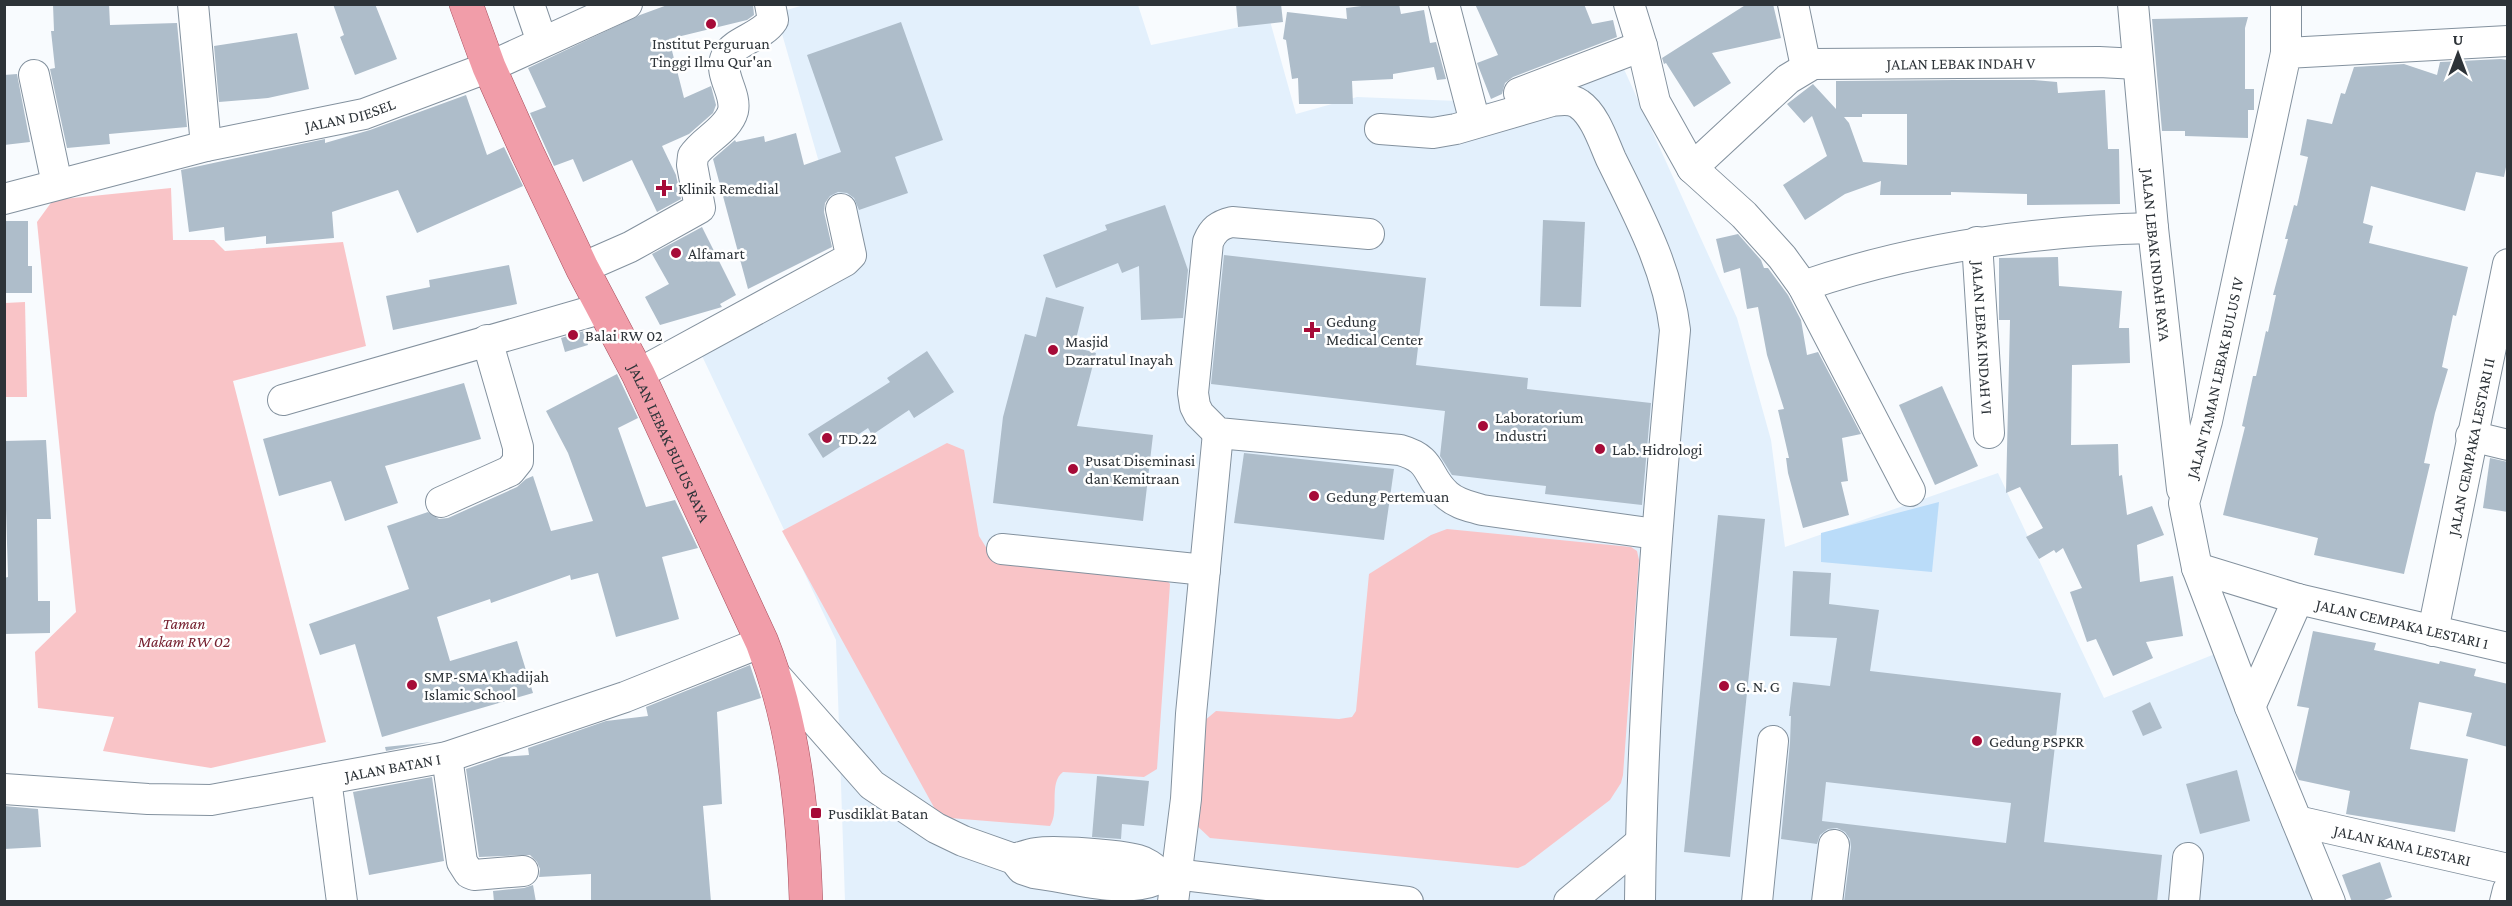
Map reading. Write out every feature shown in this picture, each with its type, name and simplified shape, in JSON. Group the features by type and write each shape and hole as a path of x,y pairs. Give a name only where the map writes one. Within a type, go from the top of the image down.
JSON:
{"main road":[{"name":"JALAN LEBAK BULUS RAYA","path":"466,4 489,67 582,268 638,374 762,642 775,675 796,774 804,834 807,902"}],"street":[{"path":"193,4 206,146"},
{"path":"529,4 542,42"},
{"name":"JALAN DIESEL","path":"4,199 206,146 363,114 489,67 627,4"},
{"path":"582,268 630,247 700,208 692,165 693,156 727,123 733,111 733,100 724,70 725,59 730,51 768,28 773,20 770,4"},
{"path":"1444,4 1472,111"},
{"path":"1629,4 1655,102 1692,168 1744,215 1782,257 1803,286 1910,491"},
{"path":"1692,168 1797,73 1793,4"},
{"name":"JALAN LEBAK INDAH RAYA","path":"2133,4 2153,228 2184,503"},
{"name":"JALAN TAMAN LEBAK BULUS IV","path":"2286,4 2286,53 2207,422 2184,503 2198,568 2250,707 2330,902"},
{"path":"2286,53 2508,41"},
{"path":"1421,114 1472,111 1642,46"},
{"name":"JALAN LEBAK INDAH V","path":"1797,73 1822,62 2138,64"},
{"path":"34,75 57,184"},
{"path":"1380,129 1433,133 1455,129 1531,106 1565,99 1577,102 1593,120 1653,245 1672,302 1676,330 1656,534 1640,902"},
{"path":"638,374 845,261 851,255 851,245 841,209"},
{"path":"1368,234 1232,222 1215,230 1208,242 1193,382 1195,406 1199,414 1218,432 1400,450 1421,459 1446,494 1458,503 1482,510 1656,534"},
{"name":"JALAN LEBAK INDAH VI","path":"1803,286 1885,261 1977,242 2153,228"},
{"name":"JALAN LEBAK INDAH VI","path":"1977,242 1989,433"},
{"name":"JALAN CEMPAKA LESTARI II","path":"2433,631 2471,436 2508,264"},
{"path":"283,400 603,308"},
{"path":"441,502 510,471 518,461 518,447 488,340"},
{"path":"1170,882 1186,799 1191,714 1218,432"},
{"path":"2471,436 2508,445"},
{"path":"1002,549 1205,570"},
{"name":"JALAN CEMPAKA LESTARI 1","path":"2198,568 2298,599 2508,648"},
{"name":"JALAN CEMPAKA LESTARI 1","path":"2250,707 2298,599"},
{"name":"JALAN BATAN I","path":"4,789 148,799 211,800 447,757 625,698 762,642"},
{"path":"775,675 872,785 936,828 963,841 1014,859 1022,869 1034,873 1121,885 1146,884 1155,880 1408,902"},
{"path":"1757,902 1773,741"},
{"path":"447,757 462,861 466,869 474,875 523,871"},
{"path":"326,779 342,902"},
{"name":"JALAN KANA LESTARI","path":"2297,821 2508,869"},
{"path":"1569,902 1641,842"},
{"path":"1827,902 1834,845"},
{"path":"2184,902 2188,858"},
{"path":"2505,902 2508,890"}],"shaded area":[{"path":"804,5 1138,5 1151,45 1270,21 1296,114 1357,97 1508,103 1623,67 1737,318 1771,440 1785,547 1998,473 2104,698 2225,650 2331,901 845,901 836,640 695,341 848,263 776,13"}],"green space":[{"name":"Taman Makam RW 02","path":"171,188 173,240 214,240 225,251 343,242 366,346 233,381 326,742 211,768 103,751 114,717 38,708 35,652 76,612 37,222 53,200"},
{"path":"25,302 27,397 5,397 5,303"},
{"path":"947,443 964,450 979,536 989,552 1166,579 1170,584 1157,769 1144,777 1063,772 1056,783 1054,813 1050,826 950,818 936,811 782,531"},
{"path":"1447,529 1631,547 1637,551 1639,560 1623,775 1621,783 1610,800 1518,868 1210,838 1194,823 1204,721 1216,711 1339,719 1352,717 1356,711 1369,574 1431,535"}],"water":[{"path":"1939,502 1932,572 1821,562 1821,533"}],"building":[{"path":"53,4 109,4 110,25 177,23 187,127 109,134 110,144 67,148 50,69 55,68 51,31 54,31"},
{"path":"333,4 375,4 397,59 355,75 340,37 344,35"},
{"path":"670,4 753,4 754,15 747,20 669,39 684,98 711,86 716,105 713,113 689,134 662,146 676,175 681,199 657,212 632,160 583,182 573,159 554,166 530,113 546,107 528,68 640,15"},
{"path":"1236,4 1281,4 1283,22 1238,27"},
{"path":"1399,4 1401,14 1424,10 1430,43 1436,42 1446,79 1437,80 1434,67 1393,74 1393,79 1352,81 1353,104 1299,104 1298,78 1292,79 1286,40 1283,39 1287,12 1347,19 1346,8"},
{"path":"1475,4 1584,4 1592,24 1613,20 1617,37 1513,77 1505,83 1502,94 1491,99 1477,63 1498,55"},
{"path":"1747,4 1773,4 1781,38 1712,53 1731,83 1694,107 1662,58"},
{"path":"2248,17 2245,28 2245,89 2254,89 2254,110 2248,110 2248,138 2185,136 2185,131 2162,131 2152,19"},
{"path":"901,22 943,140 895,157 908,193 859,210 854,198 847,193 838,192 830,196 825,203 824,212 832,247 748,289 713,159 735,140 736,142 764,136 765,142 796,133 804,165 841,152 807,55"},
{"path":"297,33 309,89 268,98 219,102 214,46"},
{"path":"2508,60 2508,157 2504,177 2476,172 2465,211 2371,186 2363,223 2373,226 2369,243 2468,267 2456,316 2453,315 2442,367 2448,369 2424,463 2430,464 2404,574 2314,555 2318,538 2223,515 2245,427 2242,426 2253,376 2256,376 2266,331 2268,332 2276,295 2273,295 2288,239 2285,239 2294,205 2297,206 2308,157 2300,155 2307,119 2332,124 2341,93 2345,94 2354,67 2404,64 2437,75 2440,62"},
{"path":"17,74 30,142 4,145 4,75"},
{"path":"2034,80 2057,82 2058,93 2105,90 2108,149 2119,149 2120,204 2027,205 2027,194 1951,192 1951,195 1880,195 1881,181 1845,194 1805,220 1783,185 1827,156 1812,116 1804,123 1787,104 1813,84 1836,109 1836,81","holes":["1862,114 1907,114 1907,165 1863,162 1849,123 1844,117 1862,117"]},
{"path":"466,95 487,155 504,147 523,186 417,233 398,190 332,212 334,238 266,244 266,236 225,241 224,227 189,232 181,170 325,139 325,143 370,130"},
{"path":"1165,205 1188,270 1183,318 1141,320 1139,266 1122,273 1118,263 1056,288 1043,255 1107,230 1105,225"},
{"path":"1543,220 1585,222 1581,307 1540,306"},
{"path":"4,221 28,221 28,266 32,266 32,293 4,293"},
{"path":"702,227 736,295 720,304 722,307 660,325 645,297 669,284 652,254"},
{"path":"1738,234 1788,295 1801,320 1807,355 1818,352 1861,434 1842,438 1848,481 1841,482 1849,515 1803,528 1788,473 1786,458 1789,458 1778,410 1784,409 1767,355 1758,307 1747,309 1740,268 1724,273 1716,239"},
{"path":"1224,255 1426,278 1416,365 1528,378 1527,389 1651,403 1642,505 1545,494 1546,486 1452,475 1440,456 1445,411 1211,384"},
{"path":"2058,257 2059,286 2122,291 2119,328 2129,328 2130,363 2072,365 2071,445 2118,444 2119,476 2122,475 2127,515 2152,506 2164,535 2137,545 2140,582 2173,576 2183,636 2146,642 2153,658 2113,676 2096,639 2087,642 2070,592 2082,588 2063,548 2056,553 2054,550 2039,559 2026,537 2043,528 2020,487 2006,493 2010,320 1999,320 1999,258"},
{"path":"509,265 517,304 393,330 386,296 430,287 429,280"},
{"name":"Pusat Diseminasi dan Kemitraan","path":"1046,297 1084,307 1074,347 1096,353 1077,426 1153,435 1143,521 993,503 1003,417 1025,334 1036,337"},
{"path":"584,331 588,345 565,352 561,338"},
{"path":"927,351 954,392 914,418 909,410 872,435 868,428 823,458 808,434 890,382 887,378"},
{"path":"617,374 638,418 618,428 646,507 675,500 698,548 662,557 679,619 616,637 598,573 571,580 570,575 491,603 490,599 437,617 450,661 517,641 533,693 382,737 355,644 320,655 309,624 409,589 387,526 428,512 439,519 448,518 517,487 533,476 551,531 593,521 568,453 546,411"},
{"path":"464,383 481,439 385,466 398,503 345,521 331,481 279,496 263,439"},
{"path":"1942,386 1978,466 1935,485 1899,405"},
{"path":"46,440 51,519 37,519 38,601 50,601 50,633 4,634 4,578 8,577 4,441"},
{"name":"Gedung Pertemuan","path":"1244,453 1394,469 1384,540 1234,523"},
{"path":"2490,458 2508,462 2508,512 2483,508"},
{"name":"G. N. G","path":"1718,515 1765,519 1730,857 1684,852"},
{"path":"1793,571 1831,573 1829,604 1879,610 1870,671 2061,693 2044,842 2162,855 2157,902 1844,902 1851,847 1850,839 1845,832 1837,828 1828,829 1820,835 1817,844 1781,839 1793,682 1830,686 1837,638 1790,636","holes":["1826,782 2011,803 2006,843 1822,821"]},
{"path":"2313,631 2376,643 2374,650 2439,664 2440,661 2476,669 2474,676 2508,684 2508,747 2466,736 2472,713 2419,702 2410,749 2468,759 2455,832 2346,814 2350,791 2299,780 2295,772 2309,708 2297,706"},
{"path":"750,665 761,698 717,712 722,804 703,806 711,902 591,902 591,874 539,877 540,869 530,855 479,857 466,769 501,757 529,755 528,748 606,721 648,716 646,707"},
{"path":"2150,702 2162,728 2143,736 2132,711"},
{"path":"432,742 386,751 385,747"},
{"path":"2237,770 2250,821 2200,834 2186,784"},
{"path":"1097,776 1149,781 1144,826 1122,824 1121,839 1092,837"},
{"path":"432,777 444,861 369,875 353,792"},
{"path":"4,806 38,809 41,847 4,849"},
{"path":"2380,862 2392,897 2379,902 2352,902 2342,875"},
{"path":"533,885 536,902 494,902 493,891"}],"place":[{"name":"Institut Perguruan Tinggi Ilmu Qur'an","path":"711,24"},
{"name":"Klinik Remedial","path":"664,188"},
{"name":"Alfamart","path":"676,253"},
{"name":"Gedung Medical Center","path":"1312,330"},
{"name":"Balai RW 02","path":"573,335"},
{"name":"Masjid Dzarratul Inayah","path":"1053,350"},
{"name":"Laboratorium Industri","path":"1483,426"},
{"name":"TD.22","path":"827,438"},
{"name":"Lab. Hidrologi","path":"1600,449"},
{"name":"Pusat Diseminasi dan Kemitraan","path":"1073,469"},
{"name":"Gedung Pertemuan","path":"1314,496"},
{"name":"SMP-SMA Khadijah Islamic School","path":"412,685"},
{"name":"G. N. G","path":"1724,686"},
{"name":"Gedung PSPKR","path":"1977,741"},
{"name":"Pusdiklat Batan","path":"816,813"}]}
